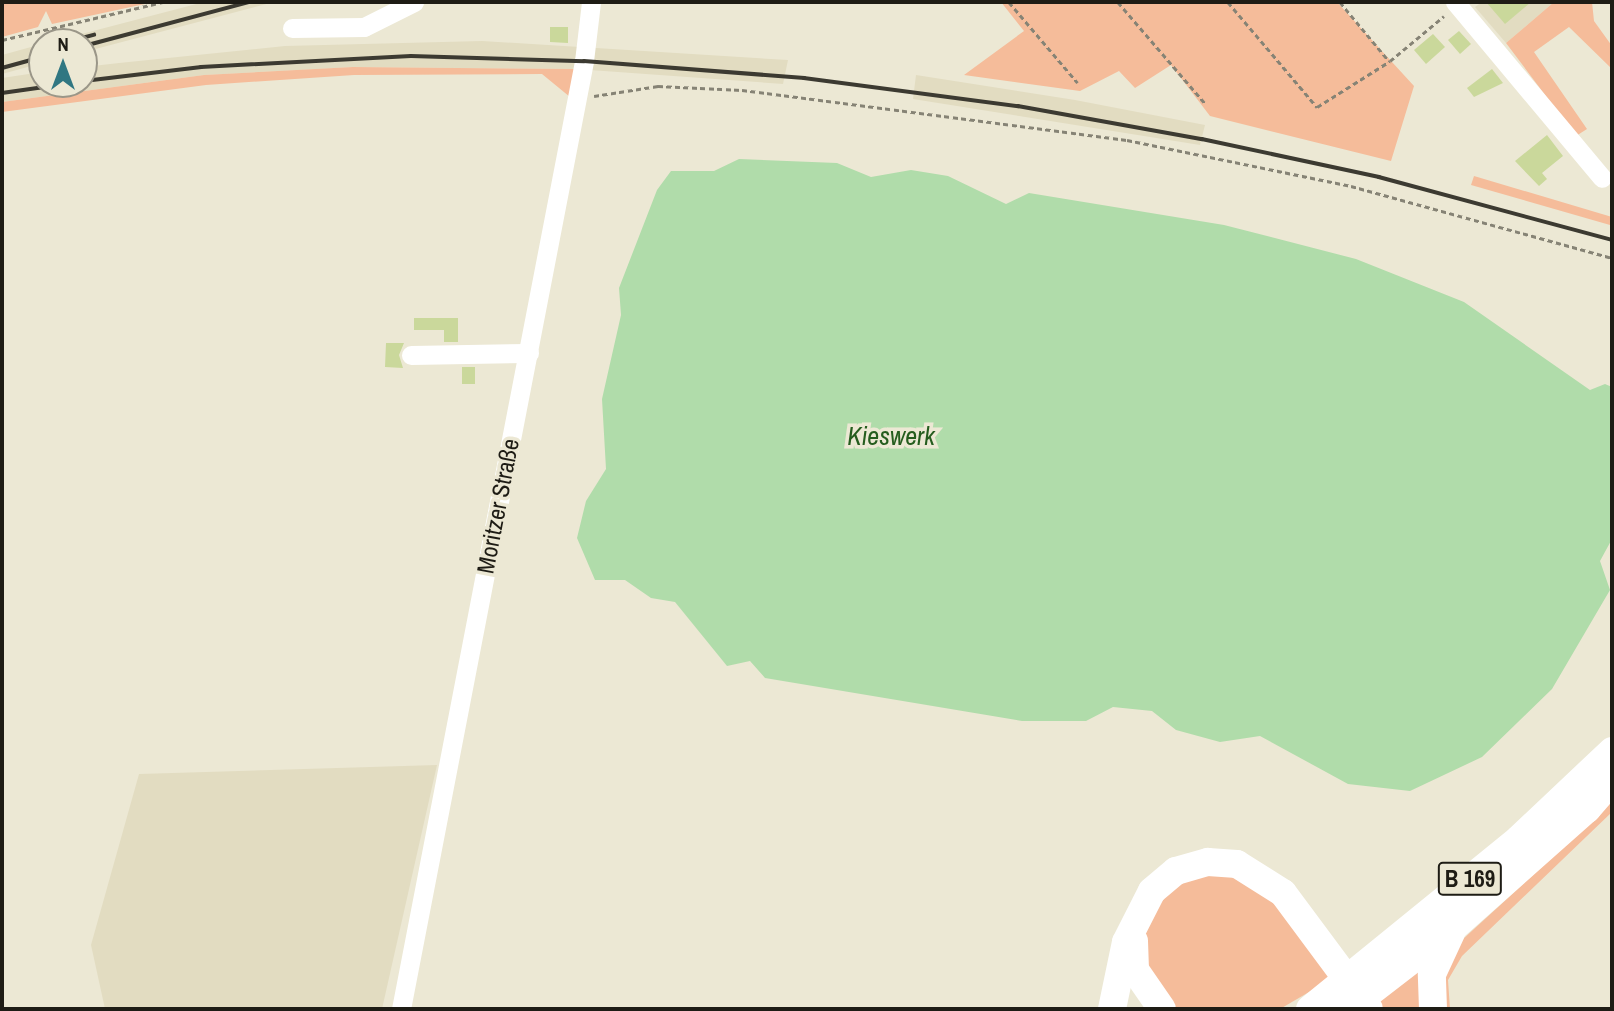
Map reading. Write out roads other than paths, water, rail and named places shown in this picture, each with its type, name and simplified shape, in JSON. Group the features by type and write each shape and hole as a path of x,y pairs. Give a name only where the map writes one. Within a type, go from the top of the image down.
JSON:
{"highway":[{"name":"B 169","path":"1334,1005 1519,839 1612,751"},
{"name":"B 169","path":"1334,1005 1454,927 1587,809 1612,780"},
{"path":"1112,1009 1134,924 1152,891 1176,871 1208,862 1237,864 1283,893 1325,950 1334,1005"},
{"path":"1134,924 1135,970 1162,1009"},
{"name":"B 169","path":"1433,1009 1432,974 1454,927"}],"street":[{"path":"292,28 364,27 414,2"},
{"name":"Moritzer Straße","path":"401,1009 577,100 591,2"},
{"path":"1456,3 1602,178"},
{"path":"411,355 529,353"}],"water":[{"name":"Kieswerk","path":"739,159 837,163 871,177 911,170 948,176 1006,204 1029,193 1224,225 1356,259 1464,302 1590,390 1605,384 1612,387 1612,539 1600,561 1610,590 1552,689 1482,757 1410,791 1348,784 1260,736 1220,742 1176,730 1152,711 1113,707 1086,721 1022,721 765,678 750,661 727,666 675,602 651,598 625,580 595,580 577,538 586,501 606,469 602,399 621,315 619,288 657,190 671,171 714,171"}],"railway":[{"path":"98,42 249,2"},
{"path":"98,79 201,67 411,56 584,61 804,78 1018,106 1202,139 1379,177 1612,240"},
{"path":"2,68 28,61"},
{"path":"2,93 28,89"}]}
